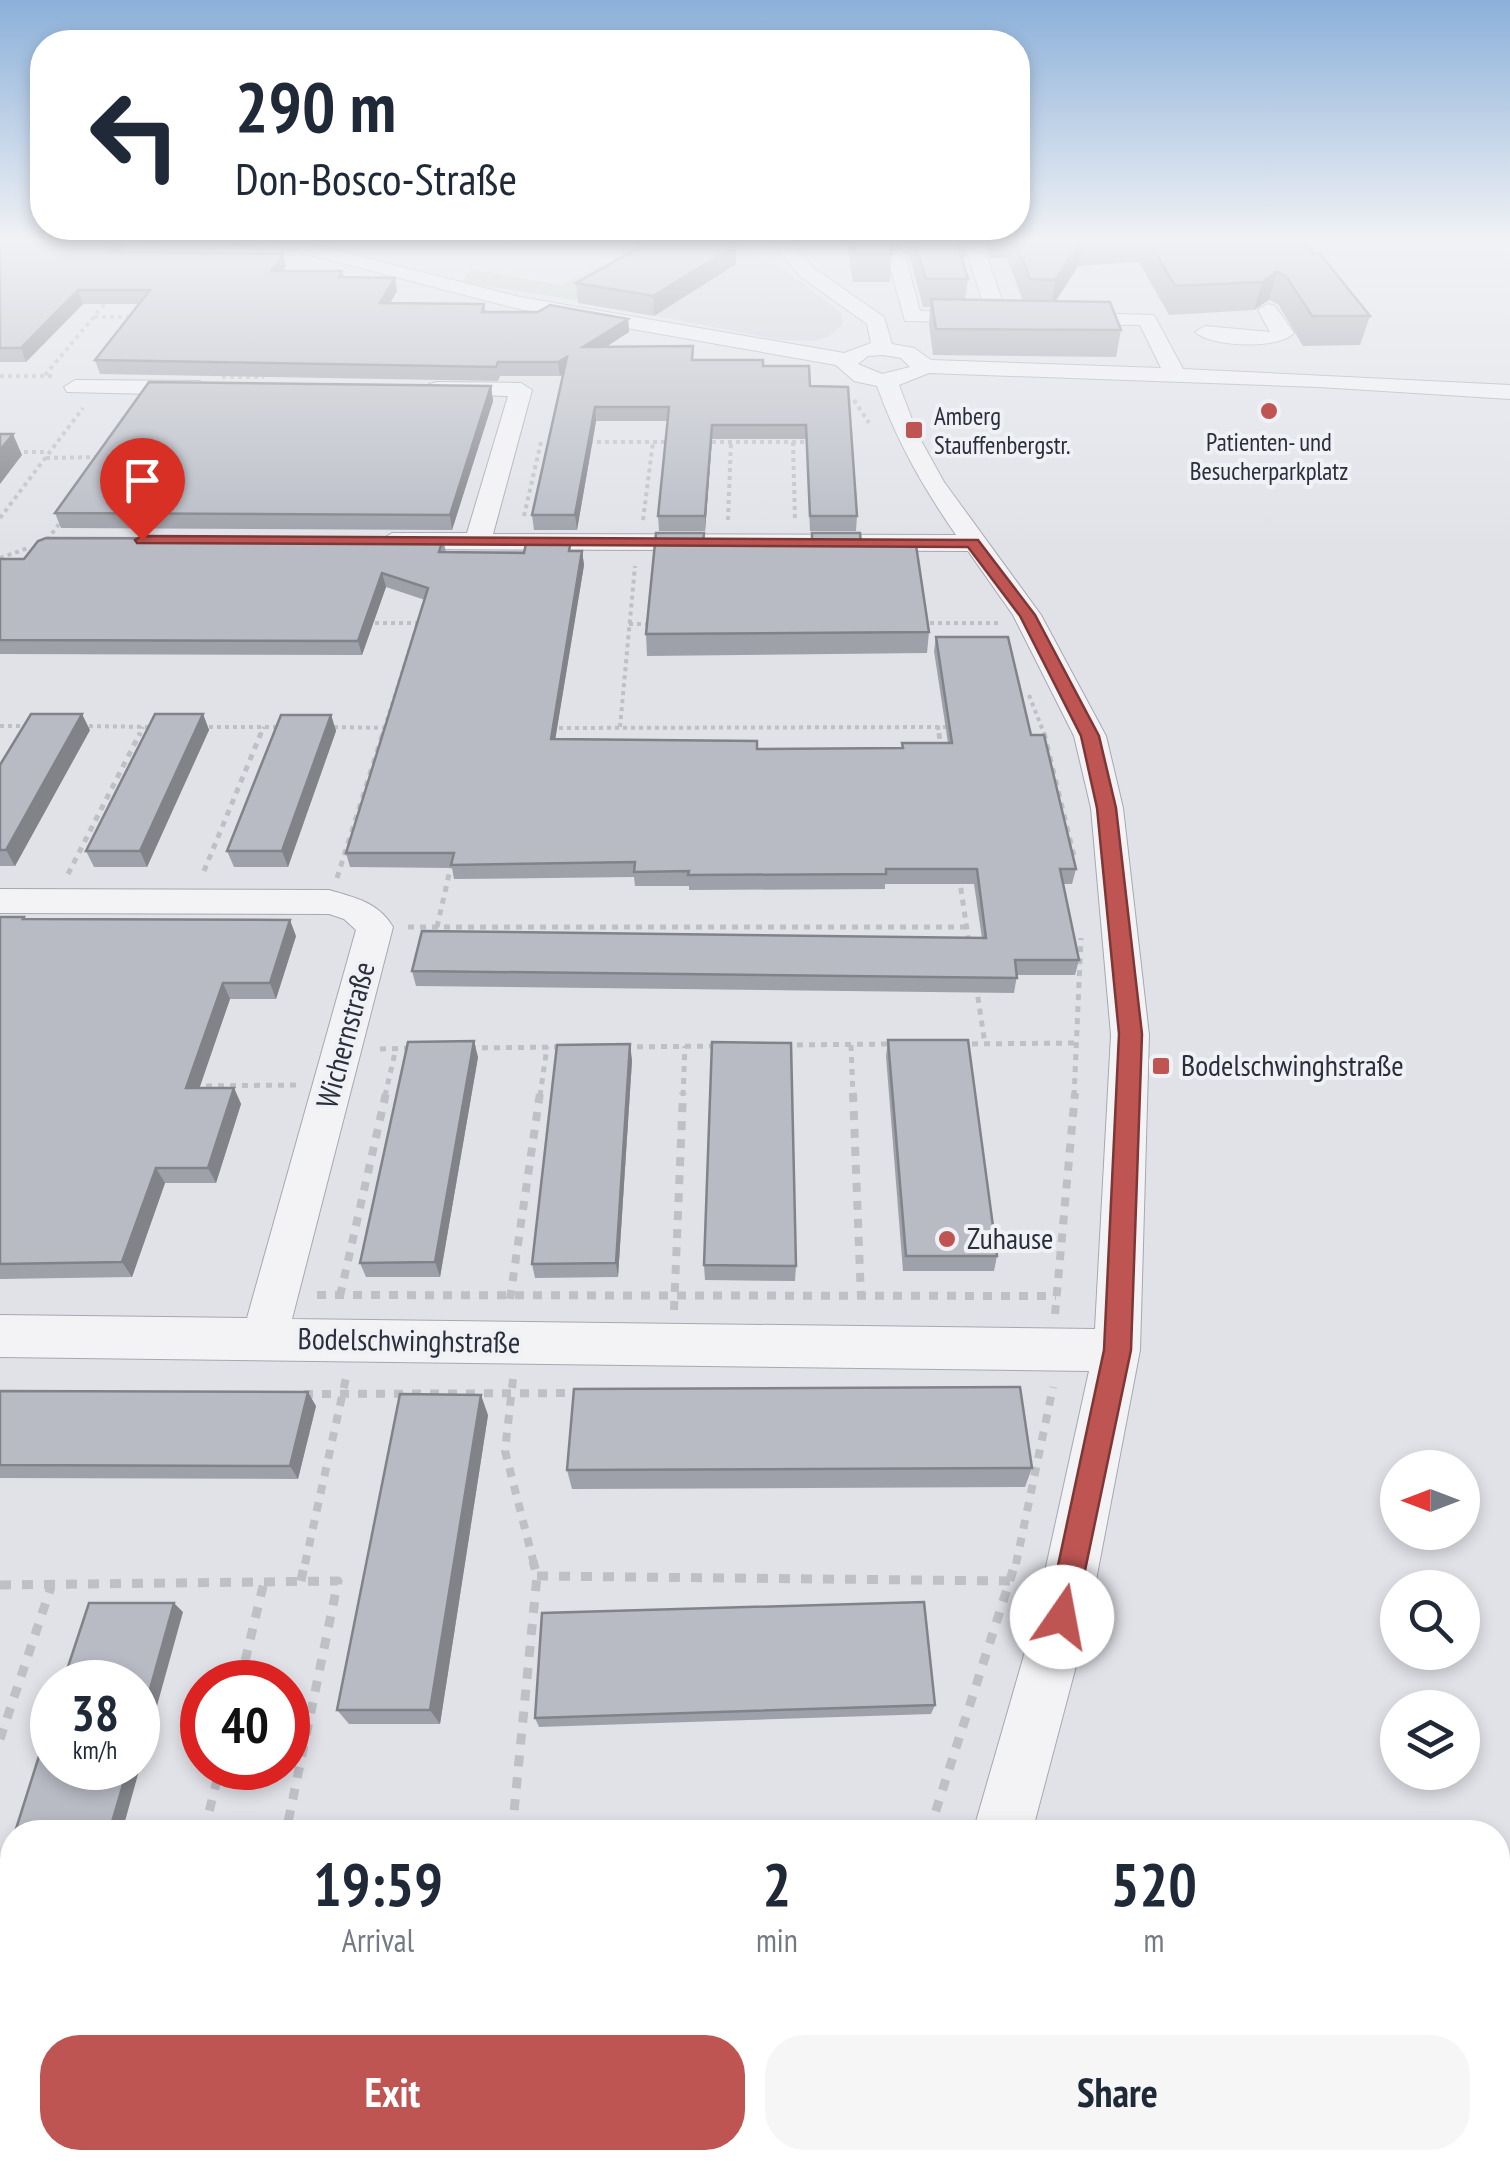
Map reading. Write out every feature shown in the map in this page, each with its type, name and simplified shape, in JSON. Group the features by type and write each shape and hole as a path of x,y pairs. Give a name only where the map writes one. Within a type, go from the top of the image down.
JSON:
{"street":[{"path":"744,344 847,360 860,352 897,365"},
{"path":"888,344 897,365 906,434 973,543 1027,615 1070,691 1090,736 1106,808 1130,1034 1118,1350 1062,1617 1006,1820"},
{"path":"1161,344 1174,375"},
{"path":"847,360 855,374 897,365 1510,392"},
{"path":"86,383 163,388 246,382"},
{"path":"412,388 521,390 478,541"},
{"path":"365,541 973,543"},
{"name":"Wichernstraße","path":"0,901 329,902 357,910 375,927 264,1339"},
{"name":"Bodelschwinghstraße","path":"0,1336 864,1346 1053,1370 1118,1350"}],"path":[{"path":"44,376 70,344"},
{"path":"0,518 50,452 86,383 114,344"},
{"path":"246,382 258,362"},
{"path":"0,376 44,376 86,383"},
{"path":"163,388 170,376 246,382 266,377"},
{"path":"844,390 877,437"},
{"path":"710,442 711,428"},
{"path":"507,442 541,442 518,541"},
{"path":"578,442 672,442"},
{"path":"620,727 652,442"},
{"path":"691,442 817,442"},
{"path":"728,528 731,442"},
{"path":"793,442 796,542"},
{"path":"0,452 50,452"},
{"path":"46,458 106,457 97,471"},
{"path":"47,540 68,511"},
{"path":"58,525 78,525"},
{"path":"329,902 445,541"},
{"path":"0,558 28,548"},
{"path":"922,624 1000,624 989,608"},
{"path":"359,623 417,623"},
{"path":"629,624 668,624"},
{"path":"1026,689 1046,738 1077,870"},
{"path":"0,726 45,726"},
{"path":"17,740 26,726"},
{"path":"64,726 160,727"},
{"path":"938,726 942,760"},
{"path":"52,901 143,727"},
{"path":"194,727 284,727"},
{"path":"193,900 264,727"},
{"path":"323,727 399,728"},
{"path":"542,728 969,728"},
{"path":"437,927 454,856"},
{"path":"957,860 970,946"},
{"path":"375,927 966,927"},
{"path":"932,1820 1012,1581 1053,1370 1079,1043 1081,929"},
{"path":"972,966 985,1044"},
{"path":"947,1044 1079,1043"},
{"path":"777,1046 908,1044"},
{"path":"852,1045 864,1346"},
{"path":"672,1344 685,1046"},
{"path":"606,1047 722,1046"},
{"path":"453,1048 566,1047"},
{"path":"301,1581 342,1394 340,1295 396,1048"},
{"path":"176,1087 338,1067 396,1048 415,1048"},
{"path":"513,1820 537,1576 505,1451 511,1394 510,1296 546,1048"},
{"path":"276,1294 1056,1296"},
{"path":"1034,1392 1053,1370"},
{"path":"285,1394 588,1393"},
{"path":"537,1576 1012,1581"},
{"path":"0,1585 338,1581 288,1820"},
{"path":"245,1660 264,1582"},
{"path":"0,1739 51,1587"},
{"path":"207,1820 214,1790"}],"building":[{"path":"0,344 25,344 21,348 0,348"},
{"path":"107,344 587,344 583,347 693,346 692,360 763,360 763,366 809,366 810,386 848,387 857,516 810,516 806,425 712,425 705,516 658,516 669,407 595,407 575,515 532,515 567,357 558,362 498,362 496,367 95,360"},
{"path":"149,382 491,386 450,515 55,513"},
{"path":"0,434 13,434 0,450"},
{"path":"656,533 704,533 703,545 812,545 812,533 860,533 861,545 916,545 929,632 646,634"},
{"path":"443,539 439,552 524,553 527,539 571,540 569,551 582,551 551,739 757,741 757,749 903,748 902,743 952,743 936,637 1008,637 1031,735 1044,735 1076,869 1060,869 1079,960 1015,960 1017,978 412,971 422,931 986,938 977,869 886,869 886,874 688,875 689,871 634,872 635,862 451,865 454,853 346,853 428,588 382,573 358,641 0,640 0,559 24,559 38,541"},
{"path":"31,714 82,714 6,850 0,850 0,765"},
{"path":"155,714 203,714 140,851 86,851"},
{"path":"281,715 331,715 282,851 227,851"},
{"path":"0,917 290,920 270,983 223,983 186,1088 234,1088 208,1168 156,1168 122,1262 0,1264"},
{"path":"888,1040 968,1040 997,1256 906,1256"},
{"path":"474,1041 435,1262 360,1263 408,1042"},
{"path":"712,1042 791,1043 796,1266 704,1265"},
{"path":"630,1044 616,1263 532,1264 557,1045"},
{"path":"1020,1387 1032,1468 567,1470 574,1389"},
{"path":"0,1391 308,1392 290,1466 0,1465"},
{"path":"400,1394 481,1395 430,1710 337,1710"},
{"path":"924,1602 935,1705 535,1718 542,1613"},
{"path":"89,1603 174,1603 158,1660 70,1660"},
{"path":"30,1785 30,1790 121,1790 113,1820 19,1820"}],"place":[{"name":"Patienten- und Besucherparkplatz","path":"1269,411"},
{"name":"Amberg Stauffenbergstr.","path":"914,430"},
{"name":"Bodelschwinghstraße","path":"1161,1066"},
{"name":"Zuhause","path":"947,1239"}],"route":[{"path":"142,540 973,543 1027,615 1070,691 1090,736 1106,808 1130,1034 1118,1350 1062,1617"}]}
